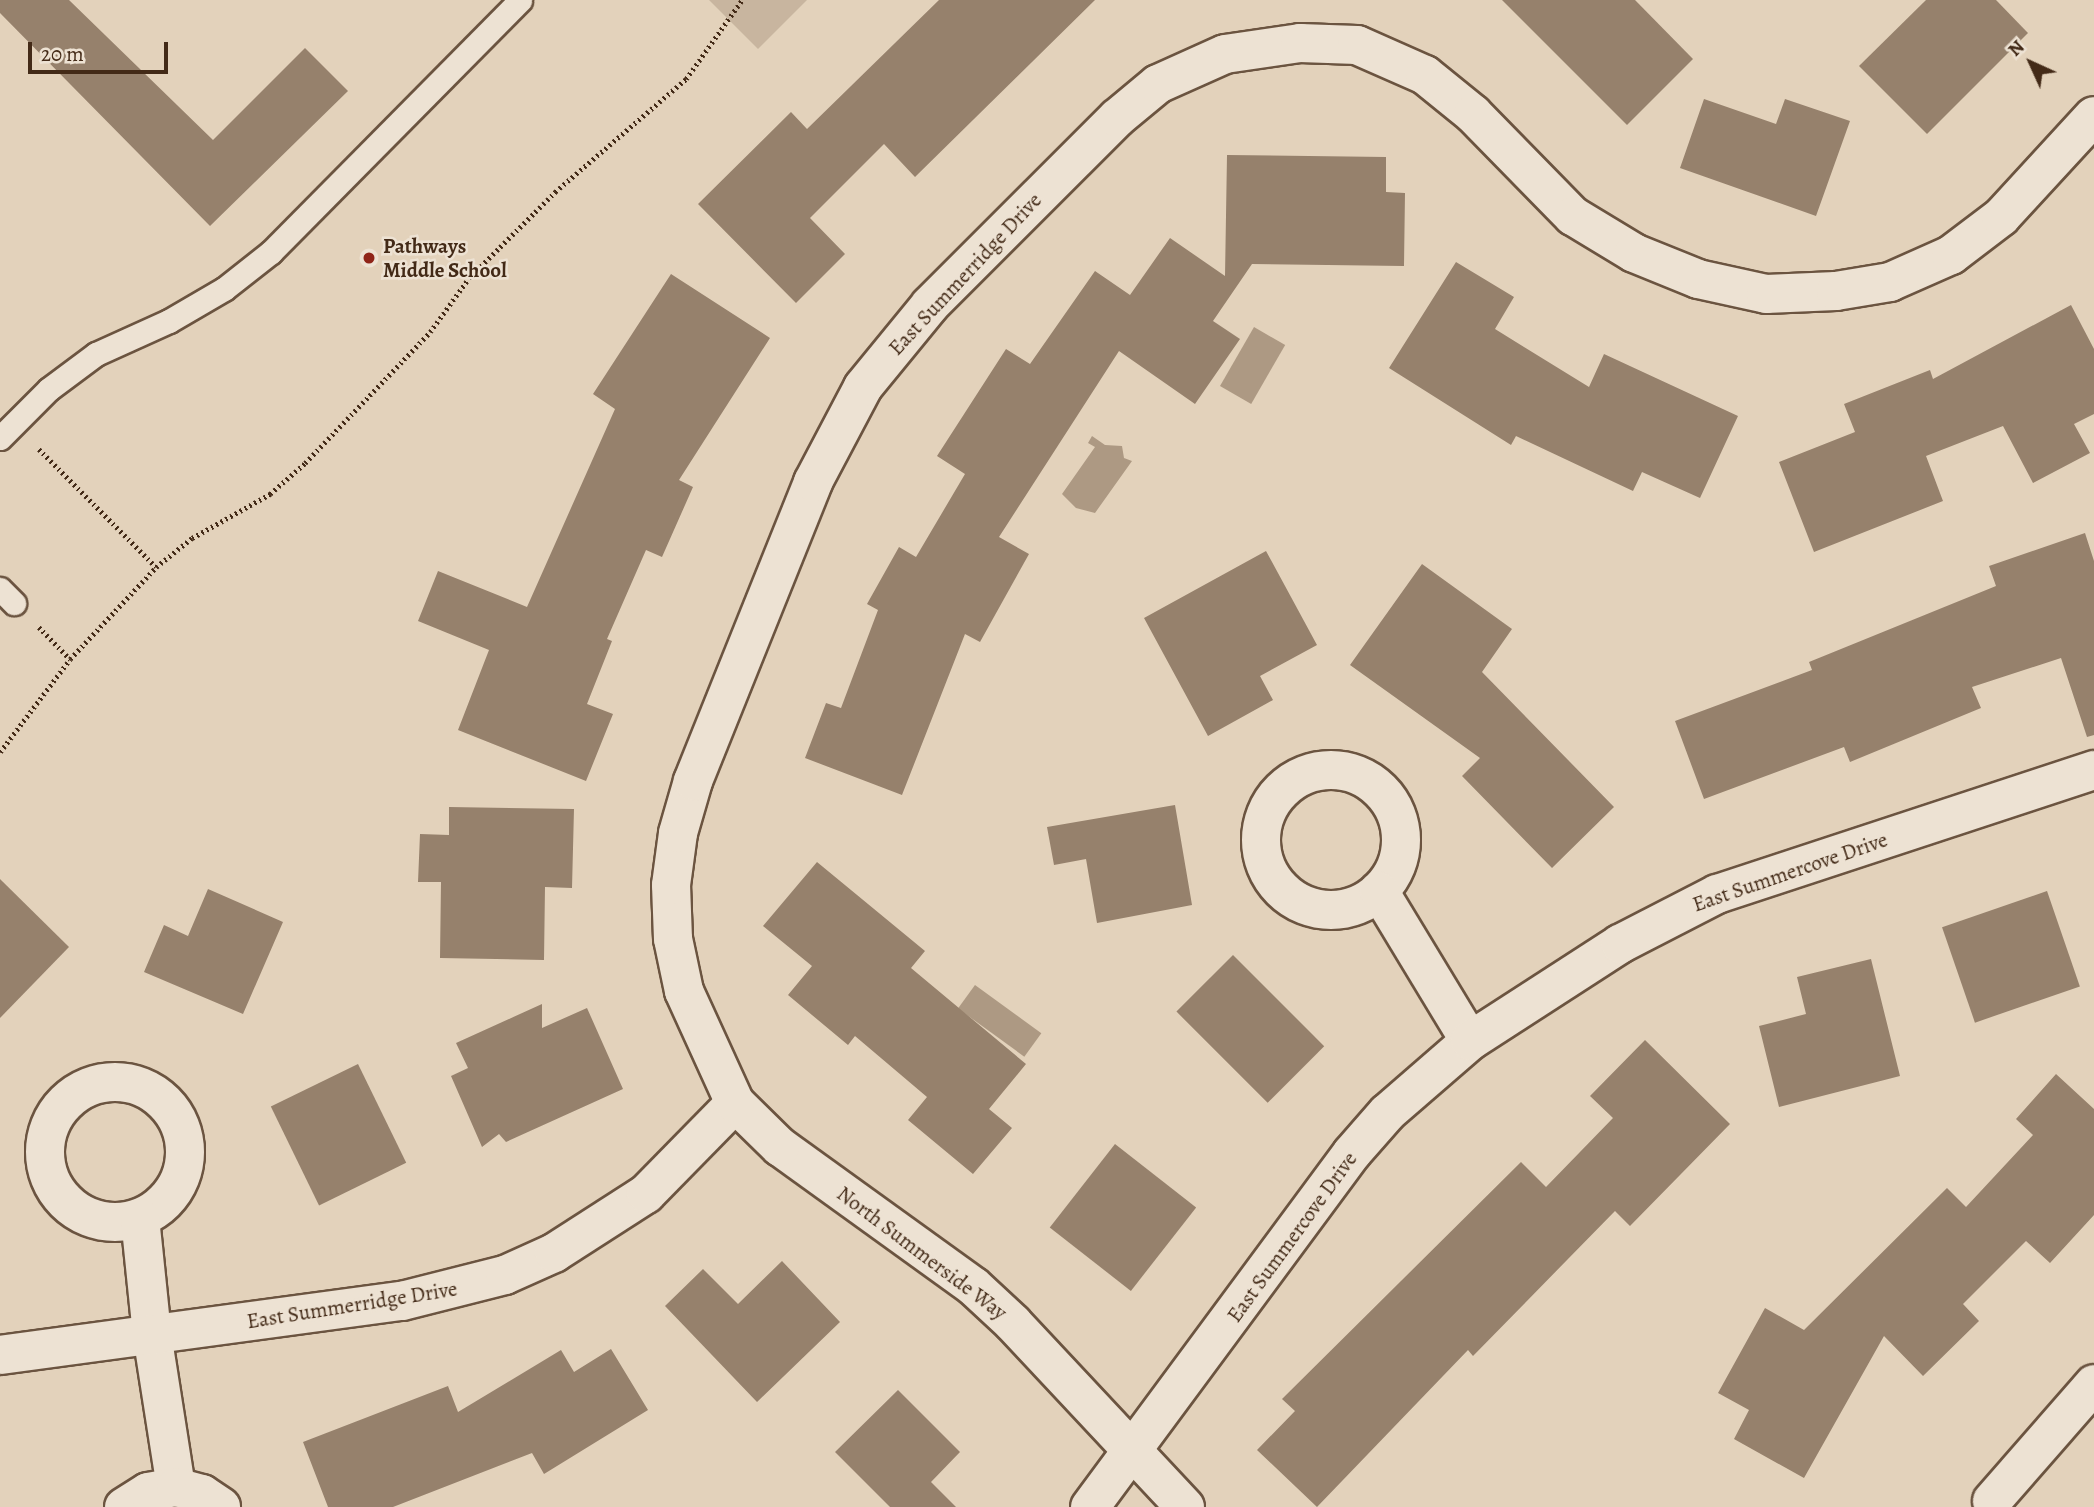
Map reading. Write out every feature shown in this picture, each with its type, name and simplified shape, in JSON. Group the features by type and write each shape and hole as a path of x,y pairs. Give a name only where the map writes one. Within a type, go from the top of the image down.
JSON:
{"street":[{"name":"East Summerridge Drive","path":"0,1355 402,1301 505,1275 578,1240 646,1194 735,1102 684,991 673,939 672,872 677,832 693,781 813,482 863,387 930,305 1117,118 1158,84 1225,54 1300,43 1357,45 1425,75 1473,114 1573,216 1634,253 1698,279 1766,294 1836,291 1890,282 1951,255 2001,217 2094,116"},
{"name":"East Summercove Drive","path":"1090,1507 1135,1452 1352,1153 1397,1104 1470,1041 1620,944 1717,894 2094,770"},
{"path":"1379,891 1470,1041"},
{"name":"North Summerside Way","path":"735,1102 780,1147 973,1286 1013,1322 1185,1507"},
{"path":"140,1218 152,1334 176,1488"},
{"path":"1992,1501 2094,1384"},
{"path":"124,1507 148,1492 176,1488 202,1493 221,1507"}],"lane":[{"path":"7,431 49,390 96,354 169,321 224,289 271,252 520,0"}],"path":[{"path":"0,752 70,659 156,567 192,538 270,495 305,463 430,332 469,278 555,192 686,79 742,0"},
{"path":"7,431 156,567"},
{"path":"7,596 70,659"}],"shaded area":[{"path":"709,0 807,0 758,49"},
{"path":"1254,327 1285,345 1251,404 1220,386"},
{"path":"1092,436 1105,445 1122,446 1124,458 1132,461 1095,513 1076,508 1062,494 1095,447 1088,443"},
{"path":"975,985 1041,1033 1024,1057 958,1008"}],"building":[{"path":"0,0 69,0 213,140 305,48 348,91 210,226 0,13"},
{"path":"939,0 1095,0 915,177 884,144 810,218 845,254 796,303 698,204 791,112 807,129"},
{"path":"1502,0 1635,0 1693,59 1627,125"},
{"path":"1926,0 1996,0 2028,33 1927,134 1859,66"},
{"path":"1704,99 1776,124 1785,99 1850,121 1816,216 1680,168"},
{"path":"1227,155 1386,157 1386,192 1405,193 1404,266 1252,264 1213,321 1240,339 1195,404 1119,351 999,537 1029,554 980,642 965,634 902,795 805,758 826,703 841,708 878,610 867,604 899,547 916,557 965,474 937,456 1006,349 1030,364 1095,271 1130,295 1170,238 1225,276"},
{"path":"1456,262 1514,297 1495,329 1589,387 1604,354 1738,416 1700,498 1642,472 1633,491 1516,436 1511,445 1389,368"},
{"path":"671,274 770,338 679,480 693,487 662,557 646,550 607,639 612,641 587,704 613,714 586,781 458,730 489,650 418,621 438,571 527,607 615,409 593,394"},
{"path":"2071,305 2094,349 2094,414 2074,424 2090,453 2033,483 2003,426 1926,456 1943,501 1814,552 1779,462 1855,432 1844,404 1930,370 1933,379"},
{"path":"2085,533 2094,561 2094,735 2087,737 2061,658 1972,687 1981,708 1850,762 1844,747 1704,799 1675,721 1812,670 1809,662 1996,586 1989,566"},
{"path":"1266,551 1317,645 1260,676 1273,700 1208,736 1144,618"},
{"path":"1422,564 1512,629 1482,672 1614,807 1552,868 1462,776 1480,758 1350,665"},
{"path":"1175,805 1192,905 1097,923 1086,859 1054,865 1047,827"},
{"path":"449,807 574,809 572,888 545,887 544,960 440,958 441,882 418,882 420,834 449,835"},
{"path":"817,862 925,951 911,968 1026,1064 989,1109 1012,1128 973,1174 908,1120 927,1097 855,1036 848,1045 788,995 812,966 763,926"},
{"path":"0,879 69,947 0,1018"},
{"path":"208,889 283,922 243,1014 144,972 164,925 188,936"},
{"path":"2047,891 2080,986 1975,1023 1942,927"},
{"path":"1233,955 1324,1046 1268,1103 1176,1012"},
{"path":"1871,959 1900,1076 1779,1107 1759,1026 1806,1014 1797,977"},
{"path":"542,1004 542,1028 587,1008 623,1089 506,1142 499,1134 482,1147 451,1076 468,1068 456,1043"},
{"path":"1645,1040 1730,1124 1630,1226 1615,1211 1473,1356 1468,1350 1317,1507 1257,1450 1295,1411 1282,1399 1521,1162 1546,1187 1613,1118 1590,1096"},
{"path":"358,1064 406,1163 319,1205 271,1107"},
{"path":"2056,1074 2094,1109 2094,1215 2050,1263 2026,1241 1963,1304 1979,1321 1923,1376 1884,1336 1804,1478 1734,1439 1749,1410 1718,1393 1765,1308 1804,1330 1947,1188 1966,1207 2033,1135 2016,1119"},
{"path":"1115,1144 1196,1207 1131,1291 1050,1228"},
{"path":"782,1261 840,1322 757,1402 665,1306 703,1269 738,1304"},
{"path":"611,1349 648,1410 544,1474 532,1453 393,1507 328,1507 303,1442 448,1386 458,1412 561,1350 574,1372"},
{"path":"898,1390 960,1452 931,1482 956,1507 890,1507 835,1452"}],"place":[{"name":"Pathways Middle School","path":"369,258"}]}
